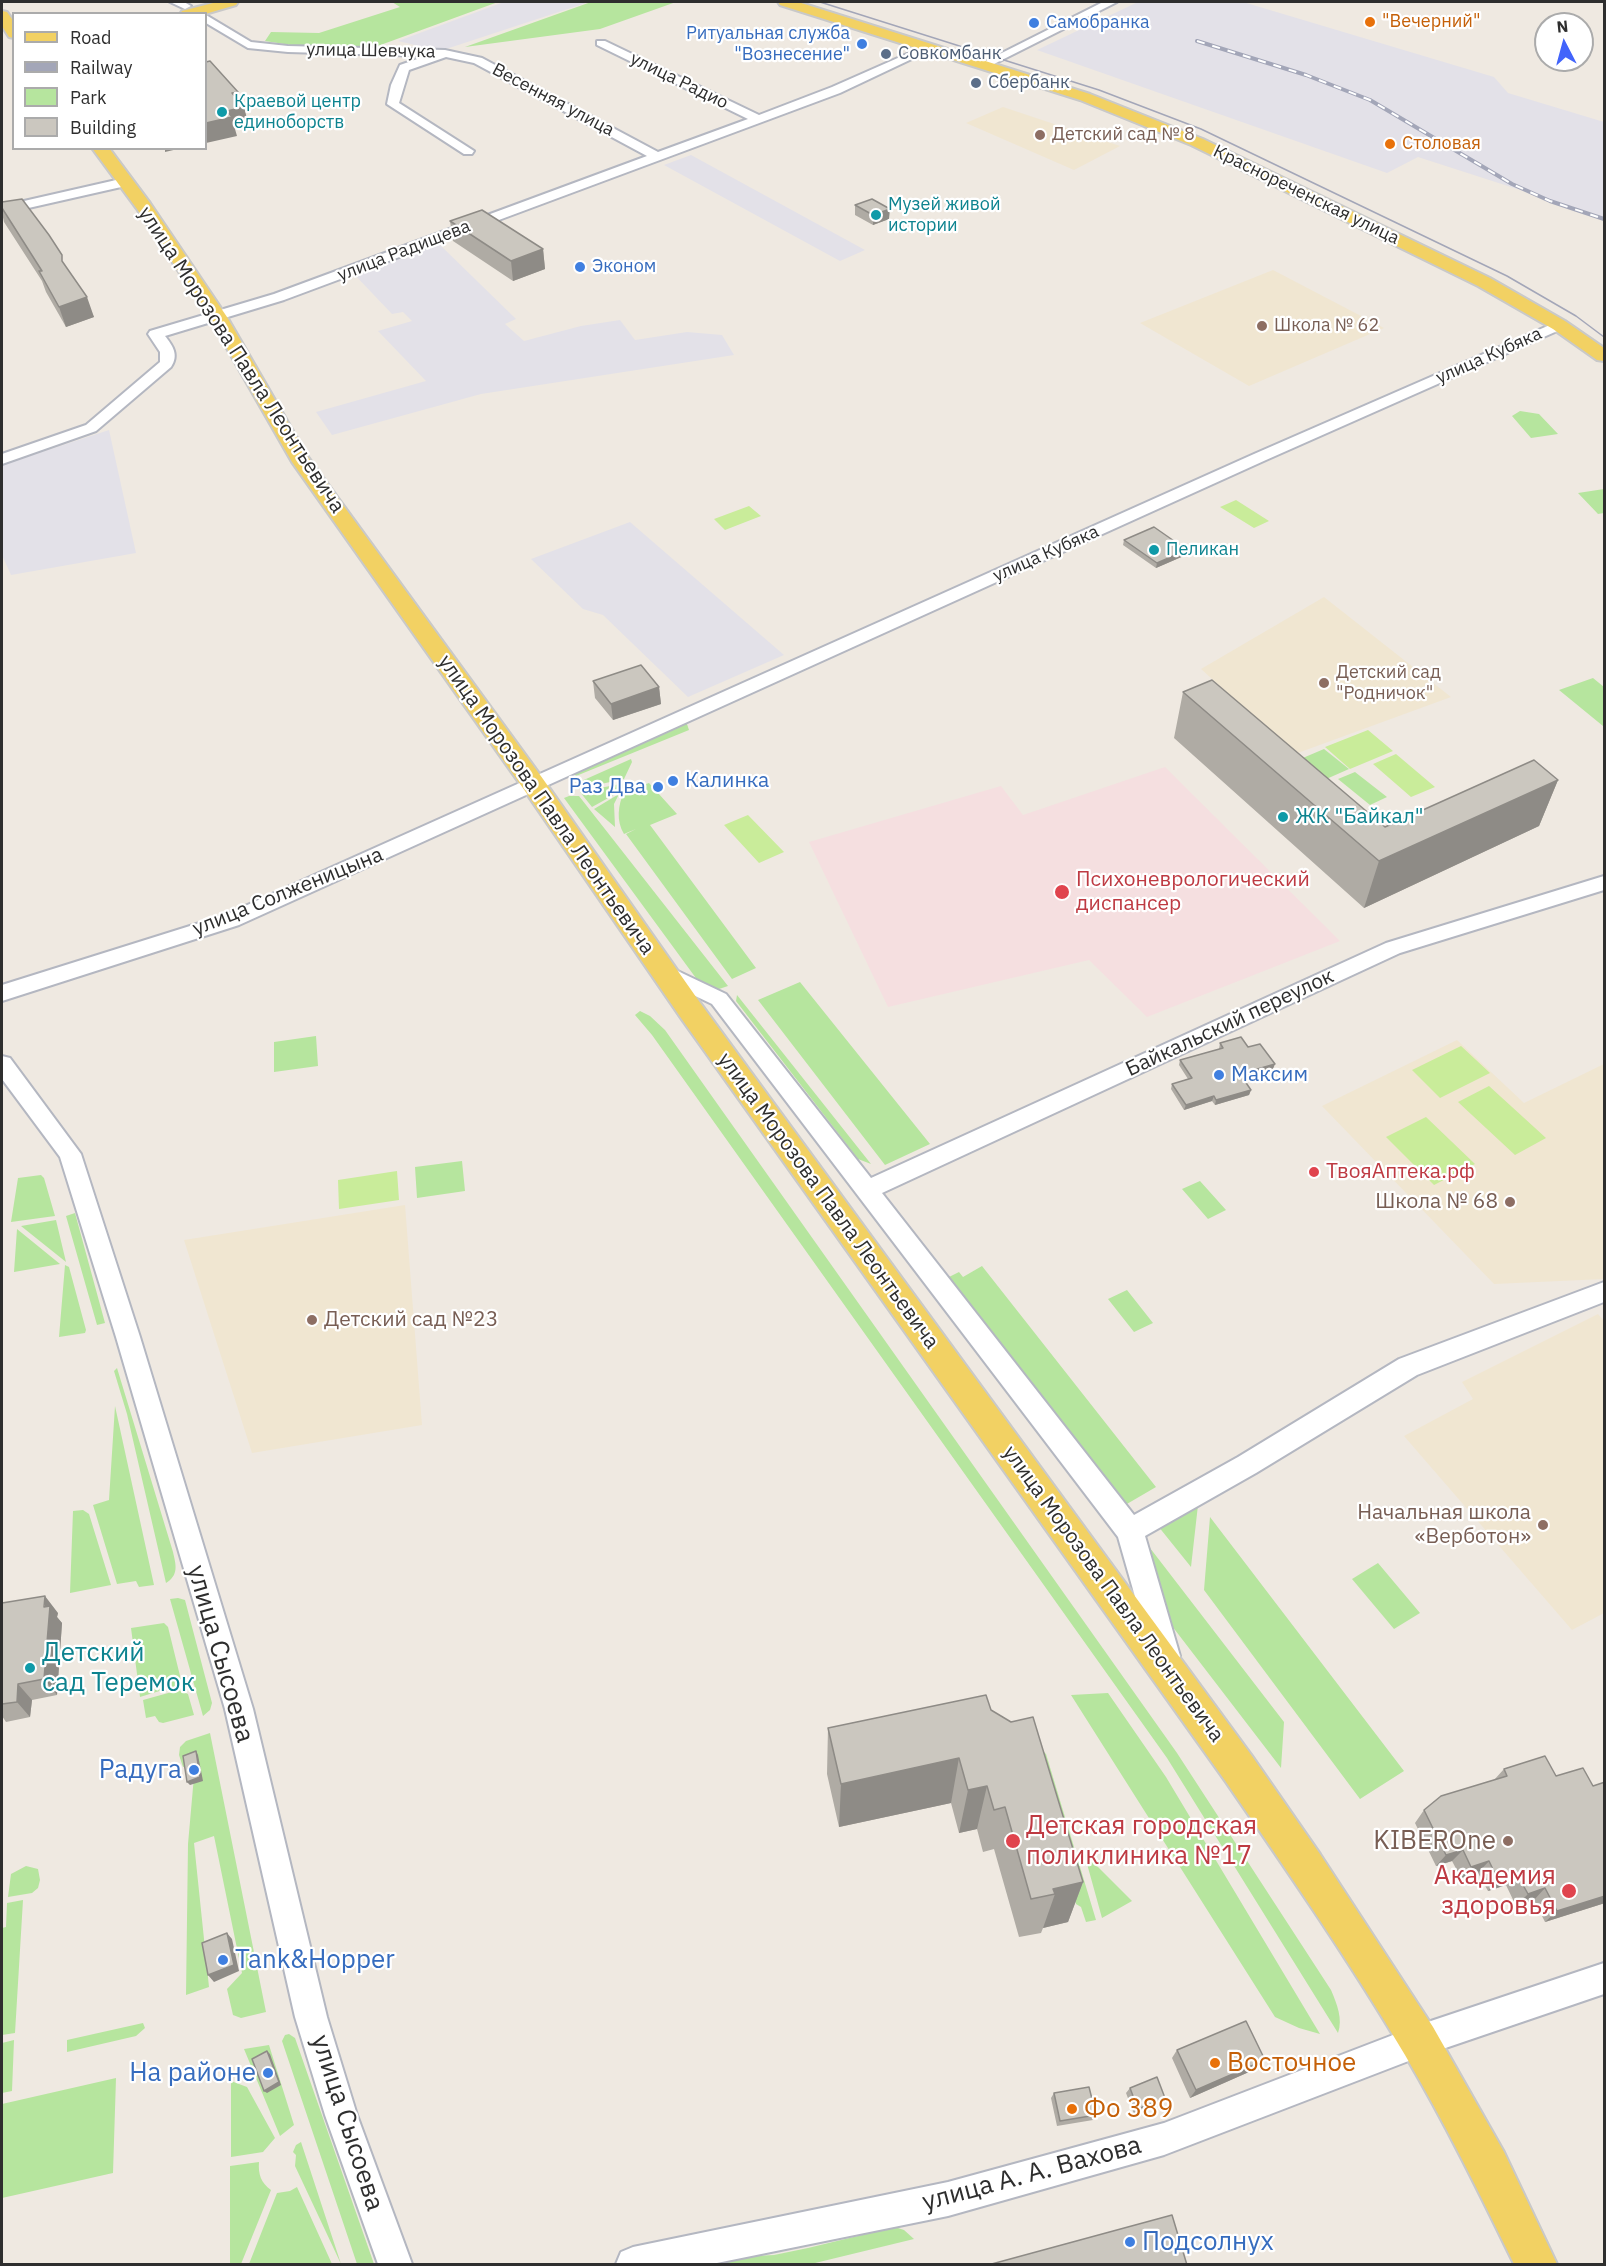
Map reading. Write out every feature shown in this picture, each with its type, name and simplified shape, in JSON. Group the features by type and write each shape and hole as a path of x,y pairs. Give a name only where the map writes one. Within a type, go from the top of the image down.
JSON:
{"main road":[{"path":"183,7 231,2"},
{"path":"207,13 247,2"},
{"name":"Краснореченская улица","path":"785,2 1084,97 1197,142 1467,273 1559,325 1605,356"},
{"path":"2,15 12,31"},
{"name":"улица Морозова Павла Леонтьевича","path":"101,150 218,317 299,458 534,785 665,973 1307,1867 1419,2041 1489,2168 1536,2265"}],"street":[{"path":"984,65 1111,2"},
{"name":"улица Шевчука","path":"207,19 248,45 288,49 445,53"},
{"name":"улица Радио","path":"601,43 758,119"},
{"name":"улица Радищева","path":"2,459 91,428 166,364 170,355 156,334 279,297 836,90 929,48"},
{"name":"улица Шевчука","path":"445,53 404,68 393,104 468,151"},
{"name":"Весенняя улица","path":"445,53 478,60 657,156"},
{"path":"2,210 125,182"},
{"name":"улица Кубяка","path":"534,785 1271,452 1559,325"},
{"name":"улица Солженицына","path":"2,993 232,920 534,785"},
{"name":"Байкальский переулок","path":"867,1190 1393,948 1605,883"},
{"path":"665,973 718,999 1130,1531 1172,1677"},
{"name":"улица Сысоева","path":"2,1064 70,1154 128,1337 239,1709 311,2017 341,2115 396,2265"},
{"path":"1130,1531 1247,1465 1408,1367 1605,1292"},
{"name":"улица А. А. Вахова","path":"633,2265 948,2199 1164,2139 1419,2041 1605,1979"}],"shaded area":[{"path":"504,2 589,2 440,51 398,41"},
{"path":"1138,2 1243,2 1494,77 1508,93 1604,122 1604,217 1418,157 1387,173 1037,50"},
{"name":"Детский сад № 8","path":"1003,107 1120,146 1074,170 966,123"},
{"path":"691,155 865,250 840,261 664,165"},
{"path":"437,242 516,319 505,324 524,341 581,326 620,320 635,340 687,332 722,335 734,355 481,394 332,435 316,412 426,381 378,331 412,321 403,312 392,314 352,272"},
{"name":"Школа № 62","path":"1273,270 1384,328 1249,386 1140,323"},
{"path":"109,430 136,553 11,575 2,555 2,465"},
{"path":"630,522 784,655 688,697 603,615 583,609 531,559"},
{"name":"Детский сад \"Родничок\"","path":"1324,597 1451,697 1295,754 1201,669"},
{"name":"Психоневрологический диспансер","path":"1165,767 1340,941 1147,1017 1089,960 888,1007 809,842 1001,786 1023,815"},
{"name":"Школа № 68","path":"1457,1040 1524,1103 1604,1064 1604,1279 1494,1284 1322,1106"},
{"name":"Детский сад №23","path":"405,1205 422,1425 252,1453 184,1240"},
{"name":"Начальная школа «Верботон»","path":"1598,1314 1604,1321 1604,1613 1572,1630 1404,1436 1473,1399 1462,1382"}],"green space":[{"path":"392,2 498,2 375,47 297,46 265,41 271,32 319,33 400,7"},
{"path":"591,2 676,2 600,29 465,47"},
{"path":"1520,411 1539,414 1558,434 1531,438 1512,416"},
{"path":"1604,489 1604,513 1598,514 1578,493"},
{"path":"1236,500 1269,521 1254,528 1220,507"},
{"path":"749,506 761,516 725,530 714,519"},
{"path":"1593,678 1604,687 1603,726 1559,690"},
{"path":"686,721 689,730 576,776 574,774"},
{"path":"1368,730 1393,751 1350,769 1325,747"},
{"path":"1324,749 1349,769 1315,784 1291,763"},
{"path":"1396,754 1435,787 1411,797 1373,764"},
{"path":"631,759 632,762 624,779 578,789 577,783"},
{"path":"1355,772 1387,797 1370,805 1338,779"},
{"path":"625,783 621,791 592,807 580,792"},
{"path":"649,783 677,814 650,825 756,968 732,979 626,834 636,829 624,834 619,813 624,792"},
{"path":"619,794 614,804 615,827 594,809"},
{"path":"579,796 728,986 710,992 701,985 564,798"},
{"path":"748,815 784,852 759,863 724,825"},
{"path":"800,982 930,1144 885,1165 758,1000"},
{"path":"737,995 871,1164 858,1159 736,1001"},
{"path":"640,1011 650,1016 665,1030 1177,1753 1331,1990 1340,2017 1338,2033 1167,1758 652,1035 635,1015"},
{"path":"316,1036 318,1066 274,1072 274,1042"},
{"path":"1461,1046 1490,1073 1440,1098 1412,1070"},
{"path":"1489,1086 1546,1138 1515,1155 1458,1102"},
{"path":"1426,1117 1475,1164 1434,1185 1386,1137"},
{"path":"462,1161 465,1191 417,1198 415,1167"},
{"path":"397,1171 399,1200 339,1209 338,1180"},
{"path":"41,1175 44,1178 55,1216 11,1222 18,1178"},
{"path":"1200,1181 1226,1210 1208,1219 1182,1189"},
{"path":"75,1213 105,1323 97,1325 66,1216"},
{"path":"56,1220 66,1262 21,1226"},
{"path":"17,1229 60,1264 14,1272"},
{"path":"65,1265 69,1267 86,1330 85,1333 59,1337"},
{"path":"982,1266 1156,1487 1120,1508 943,1280 959,1272 963,1277"},
{"path":"1127,1290 1153,1323 1134,1332 1108,1299"},
{"path":"117,1368 176,1565 173,1577 166,1583 127,1414 114,1371"},
{"path":"115,1406 154,1585 139,1587 136,1581 117,1584 93,1505 109,1500"},
{"path":"1198,1505 1191,1567 1158,1526"},
{"path":"83,1510 89,1514 111,1585 70,1593 73,1511"},
{"path":"1210,1517 1404,1771 1360,1799 1204,1590"},
{"path":"1140,1535 1284,1722 1281,1768 1172,1626"},
{"path":"1378,1563 1420,1613 1394,1629 1352,1579"},
{"path":"170,1599 185,1600 212,1703 210,1710 203,1716"},
{"path":"164,1623 168,1627 182,1684 140,1697 131,1628"},
{"path":"179,1690 188,1694 194,1715 163,1723 159,1722 155,1716 146,1718 143,1700"},
{"path":"1108,1693 1166,1777 1320,2034 1299,2028 1275,2017 1071,1695"},
{"path":"210,1733 266,2012 241,2018 233,2015 227,1989 242,1973 214,1836 194,1843 209,1987 186,1995 188,1844 195,1765 183,1767 179,1755 180,1747 186,1741"},
{"path":"1040,1748 1046,1754 1096,1920 1086,1922 1081,1907 1076,1904 1043,1781"},
{"path":"1084,1853 1132,1901 1102,1918"},
{"path":"26,1866 38,1869 40,1880 38,1888 32,1893 8,1897 11,1874"},
{"path":"23,1900 15,2033 2,2035 2,1928 6,1927 7,1903"},
{"path":"143,2023 145,2028 136,2036 67,2052 67,2040"},
{"path":"289,2034 295,2038 374,2264 357,2264 282,2041 285,2035"},
{"path":"14,2040 12,2091 2,2093 2,2043"},
{"path":"269,2045 294,2125 280,2136 244,2049"},
{"path":"116,2078 113,2173 2,2198 2,2104"},
{"path":"231,2081 247,2087 275,2138 263,2152 231,2157"},
{"path":"301,2142 341,2264 295,2166 296,2155 293,2152 296,2145"},
{"path":"259,2162 261,2178 271,2190 241,2264 230,2264 230,2166"},
{"path":"297,2187 332,2264 249,2264 277,2193 290,2191"},
{"path":"895,2227 904,2230 914,2239 811,2264 702,2264 735,2257 774,2255"}],"building":[{"path":"210,61 238,92 232,93 244,107 227,111 232,117 207,123 207,62"},
{"path":"22,199 49,235 62,255 62,261 87,297 59,307 39,271 42,271 2,208 2,202"},
{"path":"872,199 890,209 873,215 855,205"},
{"path":"482,210 543,249 511,261 450,221"},
{"name":"Пеликан","path":"1154,527 1187,550 1157,563 1124,540"},
{"path":"641,665 659,687 611,704 593,681"},
{"path":"1212,680 1385,827 1534,760 1558,780 1379,861 1183,692"},
{"name":"Максим","path":"1241,1037 1248,1047 1260,1044 1275,1064 1240,1074 1251,1090 1216,1100 1214,1096 1186,1105 1172,1084 1192,1078 1180,1060 1223,1048 1220,1043"},
{"path":"45,1596 44,1607 50,1606 44,1679 18,1684 17,1702 2,1704 2,1603"},
{"path":"986,1695 991,1710 1011,1722 1033,1717 1083,1882 1053,1889 1055,1894 1031,1899 1005,1807 994,1810 987,1786 968,1790 959,1758 841,1784 828,1728"},
{"name":"Радуга","path":"196,1751 200,1777 187,1782 183,1756"},
{"path":"1545,1756 1556,1776 1583,1768 1593,1786 1605,1782 1605,1896 1557,1911 1545,1888 1528,1894 1517,1874 1498,1880 1489,1861 1471,1867 1463,1850 1446,1855 1424,1810 1441,1796 1507,1776 1504,1769"},
{"name":"Tank&Hopper","path":"227,1933 234,1965 208,1975 202,1943"},
{"name":"Восточное","path":"1246,2021 1265,2060 1196,2090 1177,2050"},
{"name":"На районе","path":"267,2051 279,2082 264,2091 252,2059"},
{"path":"1157,2077 1165,2098 1138,2109 1130,2088"},
{"name":"Фо 389","path":"1089,2087 1096,2115 1060,2121 1054,2093"},
{"name":"Подсолнух","path":"1172,2215 1187,2265 988,2265"}],"tram line":[{"path":"820,2 1099,90 1201,129 1507,276 1576,316 1604,337"}],"railway":[{"path":"1197,41 1306,75 1370,100 1512,184 1550,201 1604,219"}],"place":[{"name":"\"Вечерний\"","path":"1370,22"},
{"name":"Самобранка","path":"1034,23"},
{"name":"Ритуальная служба \"Вознесение\"","path":"862,44"},
{"name":"Совкомбанк","path":"886,54"},
{"name":"Сбербанк","path":"976,83"},
{"name":"Краевой центр единоборств","path":"222,112"},
{"name":"Детский сад № 8","path":"1040,135"},
{"name":"Столовая","path":"1390,144"},
{"name":"Музей живой истории","path":"876,215"},
{"name":"Эконом","path":"580,267"},
{"name":"Школа № 62","path":"1262,326"},
{"name":"Пеликан","path":"1154,550"},
{"name":"Детский сад \"Родничок\"","path":"1324,683"},
{"name":"Калинка","path":"673,781"},
{"name":"Раз Два","path":"658,787"},
{"name":"ЖК \"Байкал\"","path":"1283,817"},
{"name":"Психоневрологический диспансер","path":"1062,892"},
{"name":"Максим","path":"1219,1075"},
{"name":"ТвояАптека.рф","path":"1314,1172"},
{"name":"Школа № 68","path":"1510,1202"},
{"name":"Детский сад №23","path":"312,1320"},
{"name":"Начальная школа «Верботон»","path":"1543,1525"},
{"name":"Детский сад Теремок","path":"30,1668"},
{"name":"Радуга","path":"194,1770"},
{"name":"Детская городская поликлиника №17","path":"1013,1841"},
{"name":"KIBEROne","path":"1508,1841"},
{"name":"Академия здоровья","path":"1569,1891"},
{"name":"Tank&Hopper","path":"223,1960"},
{"name":"Восточное","path":"1215,2063"},
{"name":"На районе","path":"268,2073"},
{"name":"Фо 389","path":"1072,2109"},
{"name":"Подсолнух","path":"1130,2242"}]}
